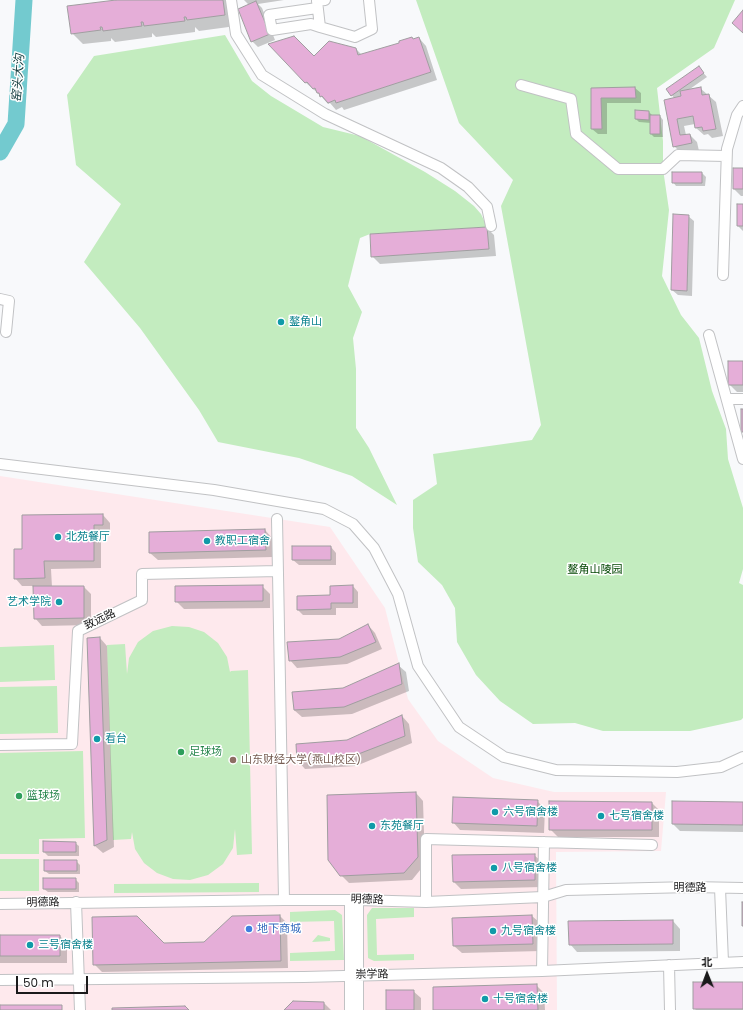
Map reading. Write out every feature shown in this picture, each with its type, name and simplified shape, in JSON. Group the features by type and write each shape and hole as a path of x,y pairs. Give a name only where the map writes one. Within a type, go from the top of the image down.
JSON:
{"street":[{"path":"231,0 236,34 262,75 325,114 440,168 468,187 487,207 491,226"},
{"path":"320,27 316,1 325,0"},
{"path":"317,8 269,15 272,30 311,24 355,37 372,29 369,0"},
{"path":"521,85 571,99 576,134 618,169 663,169 678,155 726,156"},
{"path":"723,275 726,150 737,115 743,106"},
{"path":"0,299 9,301 6,332"},
{"path":"710,335 741,445 743,459"},
{"path":"727,399 743,399"},
{"path":"0,464 230,493 324,509 353,524 374,548 398,594 418,666 459,727 504,756 556,770 677,772 720,767 743,757"},
{"path":"277,519 284,900"},
{"name":"致远路","path":"0,745 72,744 78,630 142,600 142,574 278,571"},
{"path":"426,902 426,839 652,845"},
{"path":"542,971 544,842"},
{"name":"明德路","path":"0,904 284,900 426,902 543,897 566,890 691,887 738,888"},
{"path":"720,888 723,962"},
{"path":"350,1010 354,975 354,900"},
{"path":"76,902 80,1010"},
{"name":"崇学路","path":"0,980 542,971 743,962"},
{"path":"669,965 670,1010"},
{"path":"354,975 358,1010"}],"shaded area":[{"name":"山东财经大学(燕山校区)","path":"0,476 330,527 385,608 408,699 438,741 493,778 554,792 666,792 661,851 556,852 557,1010 0,1010"}],"green space":[{"name":"鳌角山陵园","path":"416,0 735,0 714,48 657,88 663,141 663,169 669,210 662,276 681,315 699,338 712,391 726,429 728,459 743,508 743,569 739,583 743,585 743,718 741,720 690,731 603,731 575,723 533,724 500,701 476,675 457,642 455,608 442,585 418,562 413,528 413,500 437,484 433,454 532,440 541,425 501,206 513,180 459,123"},
{"path":"225,35 252,81 271,96 323,127 360,136 425,172 455,191 474,206 481,214 487,227 370,234 360,238 348,286 362,312 353,338 356,369 356,428 369,448 397,505 352,476 299,458 218,442 199,410 140,328 84,262 121,204 76,165 67,95 94,56"},
{"path":"172,626 189,627 204,632 218,643 227,657 230,672 248,670 252,854 237,855 235,829 233,848 223,864 208,875 190,880 173,879 157,873 144,863 135,849 132,832 131,839 113,840 107,645 125,644 127,674 129,658 138,642 153,631"},
{"path":"54,645 55,680 0,682 0,647"},
{"path":"57,686 58,733 0,734 0,687"},
{"path":"83,751 85,838 39,839 39,854 0,854 0,753"},
{"path":"0,859 39,859 39,891 0,891"},
{"path":"259,883 259,892 114,893 114,884"},
{"path":"372,908 414,908 414,917 376,919 377,955 414,954 414,960 374,961 368,958 367,915"},
{"path":"335,910 342,915 344,960 290,961 290,953 335,951 334,921 290,922 290,912"},
{"path":"318,935 330,938 330,941 312,942"}],"building":[{"path":"116,0 223,0 225,15 187,20 186,17 184,17 185,21 144,26 143,22 141,22 142,26 103,31 102,27 100,27 101,30 71,34 67,6"},
{"path":"256,1 270,34 251,42 238,9"},
{"path":"743,10 743,33 732,23"},
{"path":"294,36 314,56 329,41 356,48 358,55 399,43 399,41 412,37 413,39 419,37 431,72 336,103 335,100 328,103 322,96 320,97 315,88 313,89 307,82 305,83 268,44"},
{"path":"699,66 704,73 671,96 666,89"},
{"path":"635,87 636,98 601,98 602,129 591,129 591,88"},
{"path":"701,87 702,95 709,94 716,129 703,131 702,127 695,128 693,116 677,119 680,135 690,134 692,143 673,147 664,100 681,96 680,91"},
{"path":"635,110 649,111 649,120 635,119"},
{"path":"650,115 660,115 660,134 650,134"},
{"path":"733,168 743,168 743,189 733,189"},
{"path":"672,172 702,172 702,183 672,183"},
{"path":"737,204 743,204 743,226 737,226"},
{"path":"673,214 689,215 687,291 671,290"},
{"path":"487,227 489,249 371,257 370,234"},
{"path":"728,361 743,361 743,385 728,385"},
{"path":"741,409 743,409 743,432 741,432"},
{"name":"北苑餐厅","path":"103,514 103,525 94,525 94,561 44,561 45,578 14,579 14,549 22,549 22,515"},
{"name":"教职工宿舍","path":"265,529 266,550 149,553 149,532"},
{"name":"教职工宿舍","path":"292,546 331,546 331,560 292,560"},
{"path":"263,585 263,601 175,602 175,586"},
{"path":"353,585 353,603 331,603 331,609 297,610 297,596 330,595 330,586"},
{"name":"艺术学院","path":"33,586 84,586 84,618 34,619"},
{"path":"368,624 376,642 340,657 289,661 287,642 339,639"},
{"name":"看台","path":"100,637 107,840 94,846 87,638"},
{"path":"399,663 402,684 344,707 294,710 292,692 343,688"},
{"path":"402,715 405,736 348,758 297,762 296,744 347,740"},
{"name":"东苑餐厅","path":"416,792 418,857 404,873 340,876 328,860 327,795"},
{"name":"六号宿舍楼","path":"453,797 538,800 537,826 452,823"},
{"name":"七号宿舍楼","path":"549,801 652,802 652,830 549,830"},
{"path":"672,801 743,802 743,825 672,824"},
{"path":"43,841 76,842 76,852 43,852"},
{"name":"八号宿舍楼","path":"535,854 535,880 453,882 452,855"},
{"path":"44,860 77,860 77,871 44,871"},
{"path":"43,878 76,878 76,889 43,889"},
{"path":"743,902 743,926 742,926"},
{"name":"地下商城","path":"280,915 281,961 93,965 92,917 137,916 164,943 204,942 232,916"},
{"name":"九号宿舍楼","path":"532,915 533,944 453,946 452,918"},
{"path":"673,920 673,944 569,945 568,921"},
{"name":"三号宿舍楼","path":"0,935 60,935 60,956 0,956"},
{"path":"693,982 743,982 743,1009 693,1009"},
{"name":"十号宿舍楼","path":"537,984 538,1010 433,1010 433,987"},
{"path":"386,990 414,990 414,1010 386,1010"},
{"path":"293,1001 324,1002 324,1010 284,1010"},
{"path":"0,1005 62,1005 62,1010 0,1010"},
{"path":"185,1006 189,1010 112,1010 112,1008"}],"waterway":[{"name":"窑头大沟","path":"0,152 16,124 24,0"}],"place":[{"name":"鏊角山","path":"281,322"},
{"name":"北苑餐厅","path":"58,537"},
{"name":"教职工宿舍","path":"207,541"},
{"name":"艺术学院","path":"59,602"},
{"name":"看台","path":"97,739"},
{"name":"足球场","path":"181,752"},
{"name":"山东财经大学(燕山校区)","path":"233,760"},
{"name":"篮球场","path":"19,796"},
{"name":"六号宿舍楼","path":"495,812"},
{"name":"七号宿舍楼","path":"601,816"},
{"name":"东苑餐厅","path":"372,826"},
{"name":"八号宿舍楼","path":"494,868"},
{"name":"地下商城","path":"249,929"},
{"name":"九号宿舍楼","path":"493,931"},
{"name":"三号宿舍楼","path":"30,945"},
{"name":"十号宿舍楼","path":"485,999"}]}
